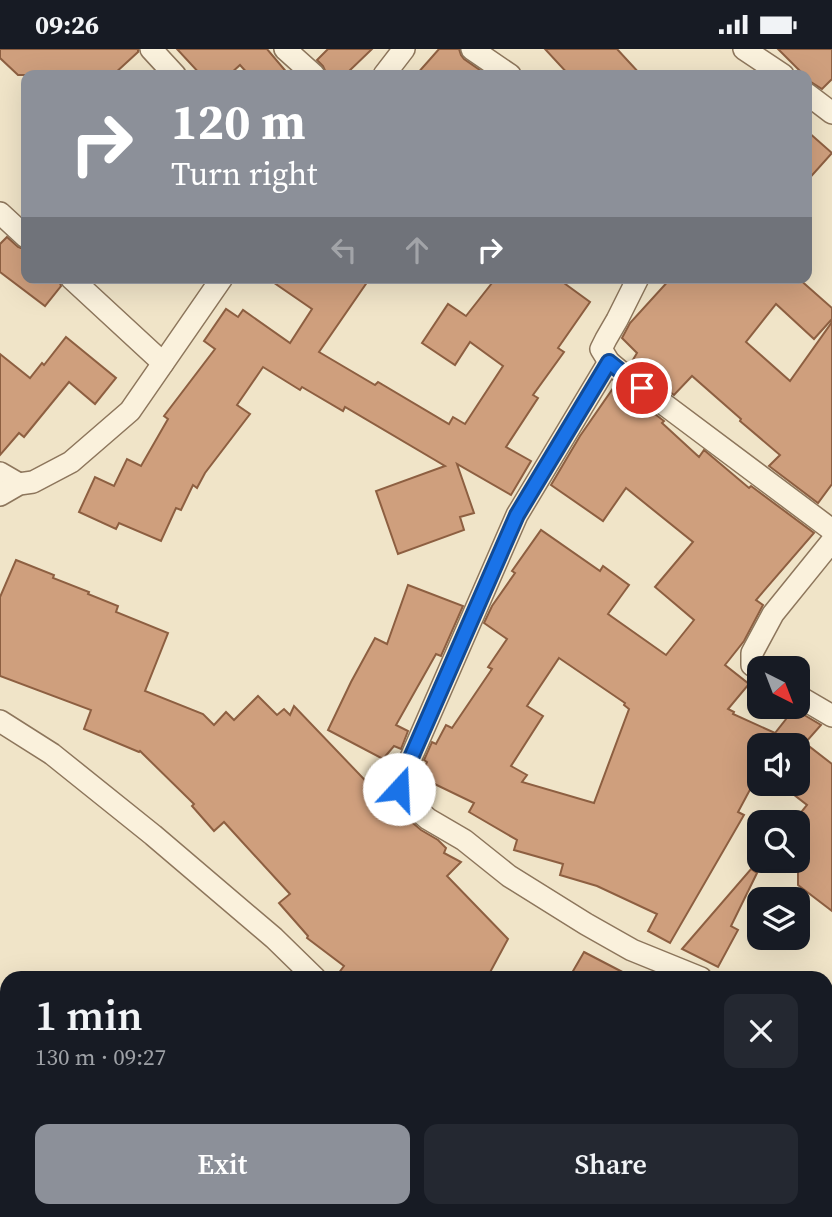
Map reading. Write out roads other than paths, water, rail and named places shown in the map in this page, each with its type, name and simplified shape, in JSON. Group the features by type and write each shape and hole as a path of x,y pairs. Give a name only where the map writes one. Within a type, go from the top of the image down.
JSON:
{"street":[{"path":"151,49 170,70"},
{"path":"285,49 308,70"},
{"path":"388,70 404,49"},
{"path":"472,49 503,70"},
{"path":"744,49 776,70"},
{"path":"812,97 832,113"},
{"path":"0,213 21,232"},
{"path":"77,284 163,363"},
{"path":"0,495 19,484 33,482 71,462 130,411 218,284"},
{"path":"635,284 601,349 609,362 832,530"},
{"path":"609,362 517,515 399,789 407,801 428,819 464,840 509,876 632,950 684,971"},
{"path":"0,473 19,484"},
{"path":"752,656 773,614 832,541"},
{"path":"810,703 832,716"},
{"path":"0,721 52,754 153,835 274,938 308,971"}]}
